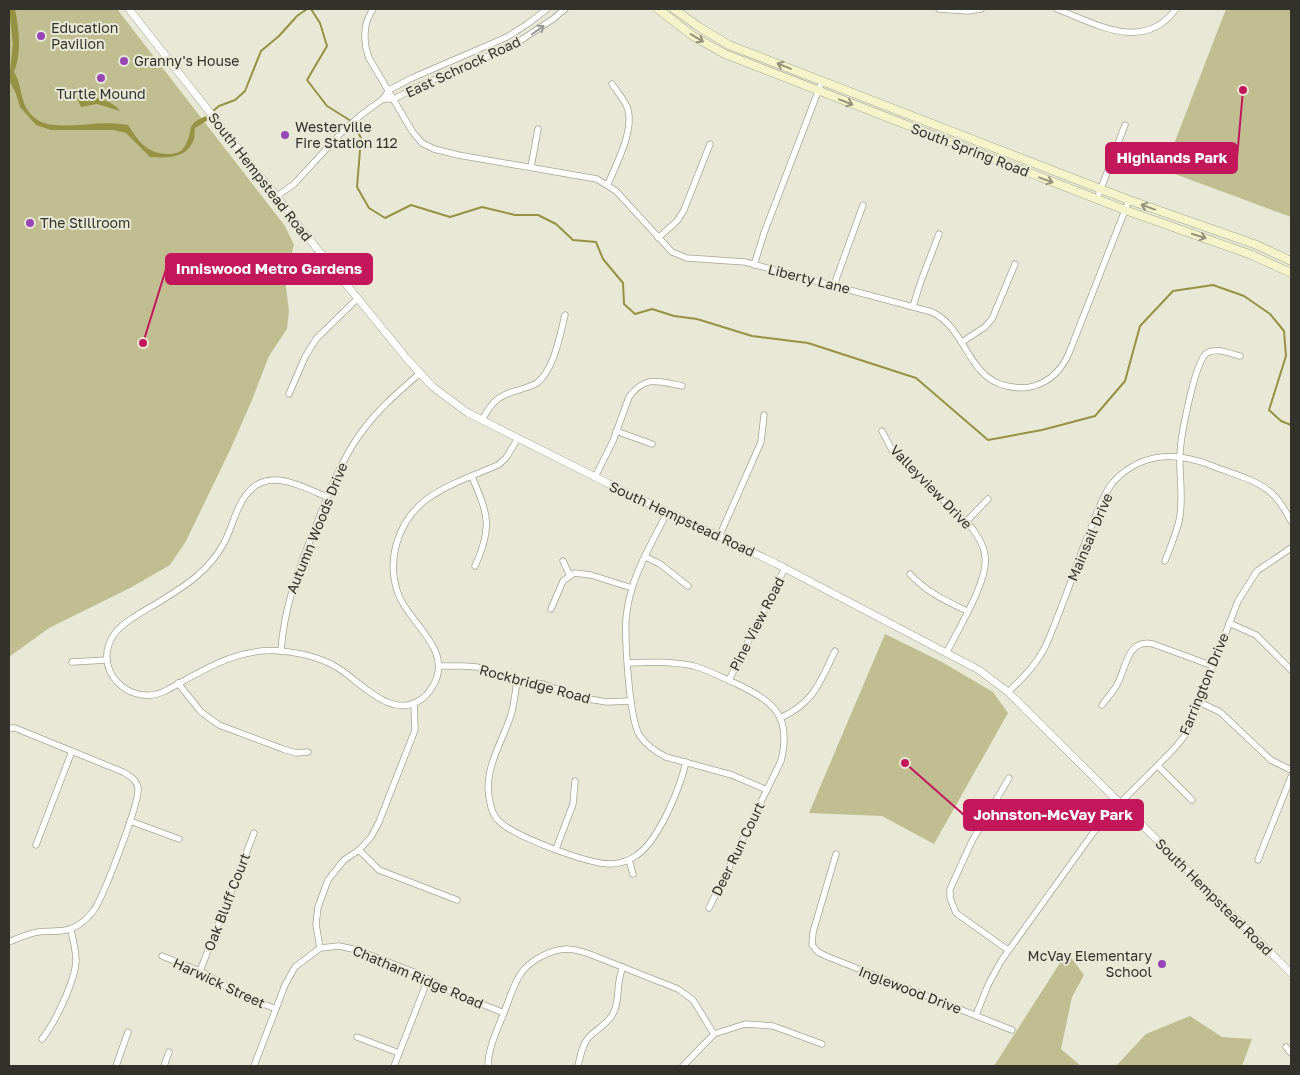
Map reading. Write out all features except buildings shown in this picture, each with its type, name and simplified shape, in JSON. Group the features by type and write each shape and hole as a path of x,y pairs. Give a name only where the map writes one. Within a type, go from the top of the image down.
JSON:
{"main road":[{"name":"South Spring Road","path":"658,9 693,36 725,54 818,92 1125,210 1252,255 1291,273"},
{"name":"South Spring Road","path":"674,9 699,27 729,44 1129,200 1256,245 1291,261"},
{"path":"1016,168 1020,158"}],"street":[{"name":"South Hempstead Road","path":"129,9 207,110 277,196 301,230 420,374 433,387 468,413 595,477 785,568 979,670 1008,692 1291,972"},
{"name":"Liberty Lane","path":"374,9 367,22 365,31 366,49 369,58 412,131 422,142 434,149 458,155 597,179 608,184 616,191 672,252 687,258 736,260 913,306 942,316 962,342 978,369 984,375 1002,385 1022,388 1032,387 1055,374 1069,353 1129,200"},
{"name":"East Schrock Road","path":"277,196 294,184 324,151 361,115 383,99 389,90 412,78 507,37 547,9"},
{"name":"East Schrock Road","path":"383,99 394,99 417,87 512,46 565,9"},
{"path":"939,9 968,11 981,9"},
{"path":"1057,9 1122,32 1136,34 1155,28 1171,16 1176,9"},
{"path":"754,265 764,233 822,81"},
{"path":"608,184 628,134 630,119 626,104 612,84"},
{"path":"1097,199 1125,125"},
{"path":"531,167 538,129"},
{"path":"658,238 677,221 684,210 710,144"},
{"path":"834,285 864,205"},
{"path":"913,306 939,234"},
{"path":"962,342 985,327 992,318 1015,264"},
{"path":"289,394 305,357 316,339 339,314 357,299"},
{"path":"482,420 497,398 538,382 553,358 565,316"},
{"path":"1165,561 1179,522 1181,507 1180,456 1186,416 1199,365 1205,350 1216,350 1240,356"},
{"name":"Autumn Woods Drive","path":"281,651 284,617 290,592 327,496 343,461 375,415 420,374"},
{"path":"595,477 629,397 642,384 657,380 682,386"},
{"path":"719,536 761,442 764,415"},
{"path":"616,430 652,444"},
{"name":"Valleyview Drive","path":"882,431 893,452 965,522 981,541 985,557 985,571 981,585 947,652"},
{"path":"327,496 290,482 275,479 261,482 247,492 239,506 224,543 210,563 196,577 115,632 108,645 107,660 111,675 116,682 134,694 159,694 203,668 237,654 281,651 313,657 336,667 382,701 394,704 414,704 424,698 432,689 437,679 438,656 434,647 400,598 394,581 393,563 396,543 403,526 428,498 498,465 506,458 518,438"},
{"name":"Mainsail Drive","path":"1008,692 1029,672 1046,646 1099,508 1114,481 1140,462 1180,456 1194,459 1244,478 1269,490 1281,503 1291,522"},
{"path":"472,477 486,512 487,527 475,566"},
{"path":"965,522 988,499"},
{"path":"668,512 632,588 626,618 634,723 639,735 656,753 732,775 767,790"},
{"name":"Farrington Drive","path":"976,1015 988,985 1008,950 1093,833 1183,738 1191,723 1238,601 1257,571 1291,548"},
{"path":"646,557 660,564 688,586"},
{"path":"563,561 570,576"},
{"name":"Pine View Road","path":"729,680 785,568"},
{"path":"551,609 563,581 574,574 585,574 632,588"},
{"path":"910,574 920,585 932,593 967,611"},
{"path":"1229,623 1256,635 1291,670"},
{"path":"1102,705 1118,684 1130,653 1139,644 1146,642 1153,644 1213,666"},
{"path":"628,663 671,662 695,666 729,680 765,699 774,707 780,718 799,709 806,702 818,686 835,651"},
{"path":"72,662 107,660"},
{"name":"Rockbridge Road","path":"439,666 477,667 517,682 543,684 576,697 607,702 631,701"},
{"path":"517,682 512,714 488,778 489,800 492,811 499,821 524,837 588,861 609,864 629,860 643,850 656,833 678,789 686,762"},
{"path":"178,683 201,712 219,725 296,753 308,752"},
{"path":"1199,702 1220,712 1271,760 1291,770"},
{"path":"254,1066 295,967 320,948 316,916 328,880 344,860 359,850 371,838 379,822 412,737 415,724 414,704"},
{"name":"Deer Run Court","path":"709,908 781,760 785,744 780,718"},
{"path":"9,728 15,728 123,772 137,784 138,795 103,893 94,911 81,924 70,930 38,932 9,942"},
{"path":"36,845 72,751"},
{"path":"1158,766 1192,800"},
{"path":"1258,860 1291,777"},
{"path":"1008,950 956,913 950,898 950,889 982,823 1009,778"},
{"path":"556,849 573,804 574,781"},
{"path":"130,821 179,839"},
{"name":"Oak Bluff Court","path":"200,972 254,834"},
{"path":"359,850 378,870 457,900"},
{"name":"Inglewood Drive","path":"836,854 813,929 812,945 818,952 1012,1030"},
{"path":"629,860 634,874"},
{"path":"42,1039 56,1018 73,974 76,962 70,930"},
{"name":"Chatham Ridge Road","path":"320,948 339,946 357,950 504,1013"},
{"path":"488,1066 496,1030 522,972 534,961 547,954 565,949 580,951 678,989 693,1000 714,1034"},
{"name":"Harwick Street","path":"162,956 200,972 243,996 276,1009"},
{"path":"578,1066 583,1048 588,1039 610,1019 615,1009 618,983 623,967"},
{"path":"394,1066 428,979"},
{"path":"683,1066 714,1034 745,1024 773,1026 822,1044"},
{"path":"116,1066 128,1032"},
{"path":"356,1037 399,1053"},
{"path":"1286,1047 1291,1053"},
{"path":"164,1066 169,1052"}],"shaded area":[{"path":"9,9 117,9 285,226 294,245 285,279 289,311 287,329 269,356 231,448 186,541 170,565 130,588 49,628 9,657"},
{"path":"9,9 15,9 19,33 17,65 14,72 26,108 40,121 54,125 118,123 128,125 144,146 160,153 173,154 182,150 194,123 206,116 208,120 195,128 194,139 187,150 170,157 150,157 126,133 114,130 51,130 36,125 20,107 9,80 13,44"},
{"path":"1226,9 1291,9 1291,217 1164,170"},
{"path":"81,94 113,104 120,111 97,104 81,107 77,98"},
{"path":"885,634 942,662 993,692 1008,713 934,844 882,816 809,813"},
{"path":"1067,952 1084,975 1072,997 1061,1049 1081,1066 994,1066"},
{"path":"1190,1016 1222,1037 1252,1039 1242,1066 1116,1066 1146,1034"}],"waterway":[{"path":"212,112 219,106 235,100 245,91 261,51 279,36 297,16 307,9"},
{"path":"311,9 320,23 327,46 307,80 327,106 351,121"},
{"path":"354,125 361,138 357,187 369,208 385,218 411,205 450,217 482,207 515,215 538,215 556,224 573,240 596,242 603,259 623,283 624,304 635,314 652,309 674,316 697,319 752,336 808,343 916,378 988,440 1042,430 1095,416 1125,381 1140,326 1173,291 1213,285 1244,296 1270,314 1284,331 1286,356 1269,410 1281,421 1291,425"}],"place":[{"name":"Education Pavilion","path":"41,36"},
{"name":"Granny's House","path":"124,61"},
{"name":"Turtle Mound","path":"101,78"},
{"name":"Highlands Park","path":"1243,90"},
{"name":"Westerville Fire Station 112","path":"285,135"},
{"name":"The Stillroom","path":"30,223"},
{"name":"Inniswood Metro Gardens","path":"143,343"},
{"name":"Johnston-McVay Park","path":"905,763"},
{"name":"McVay Elementary School","path":"1162,964"}]}
